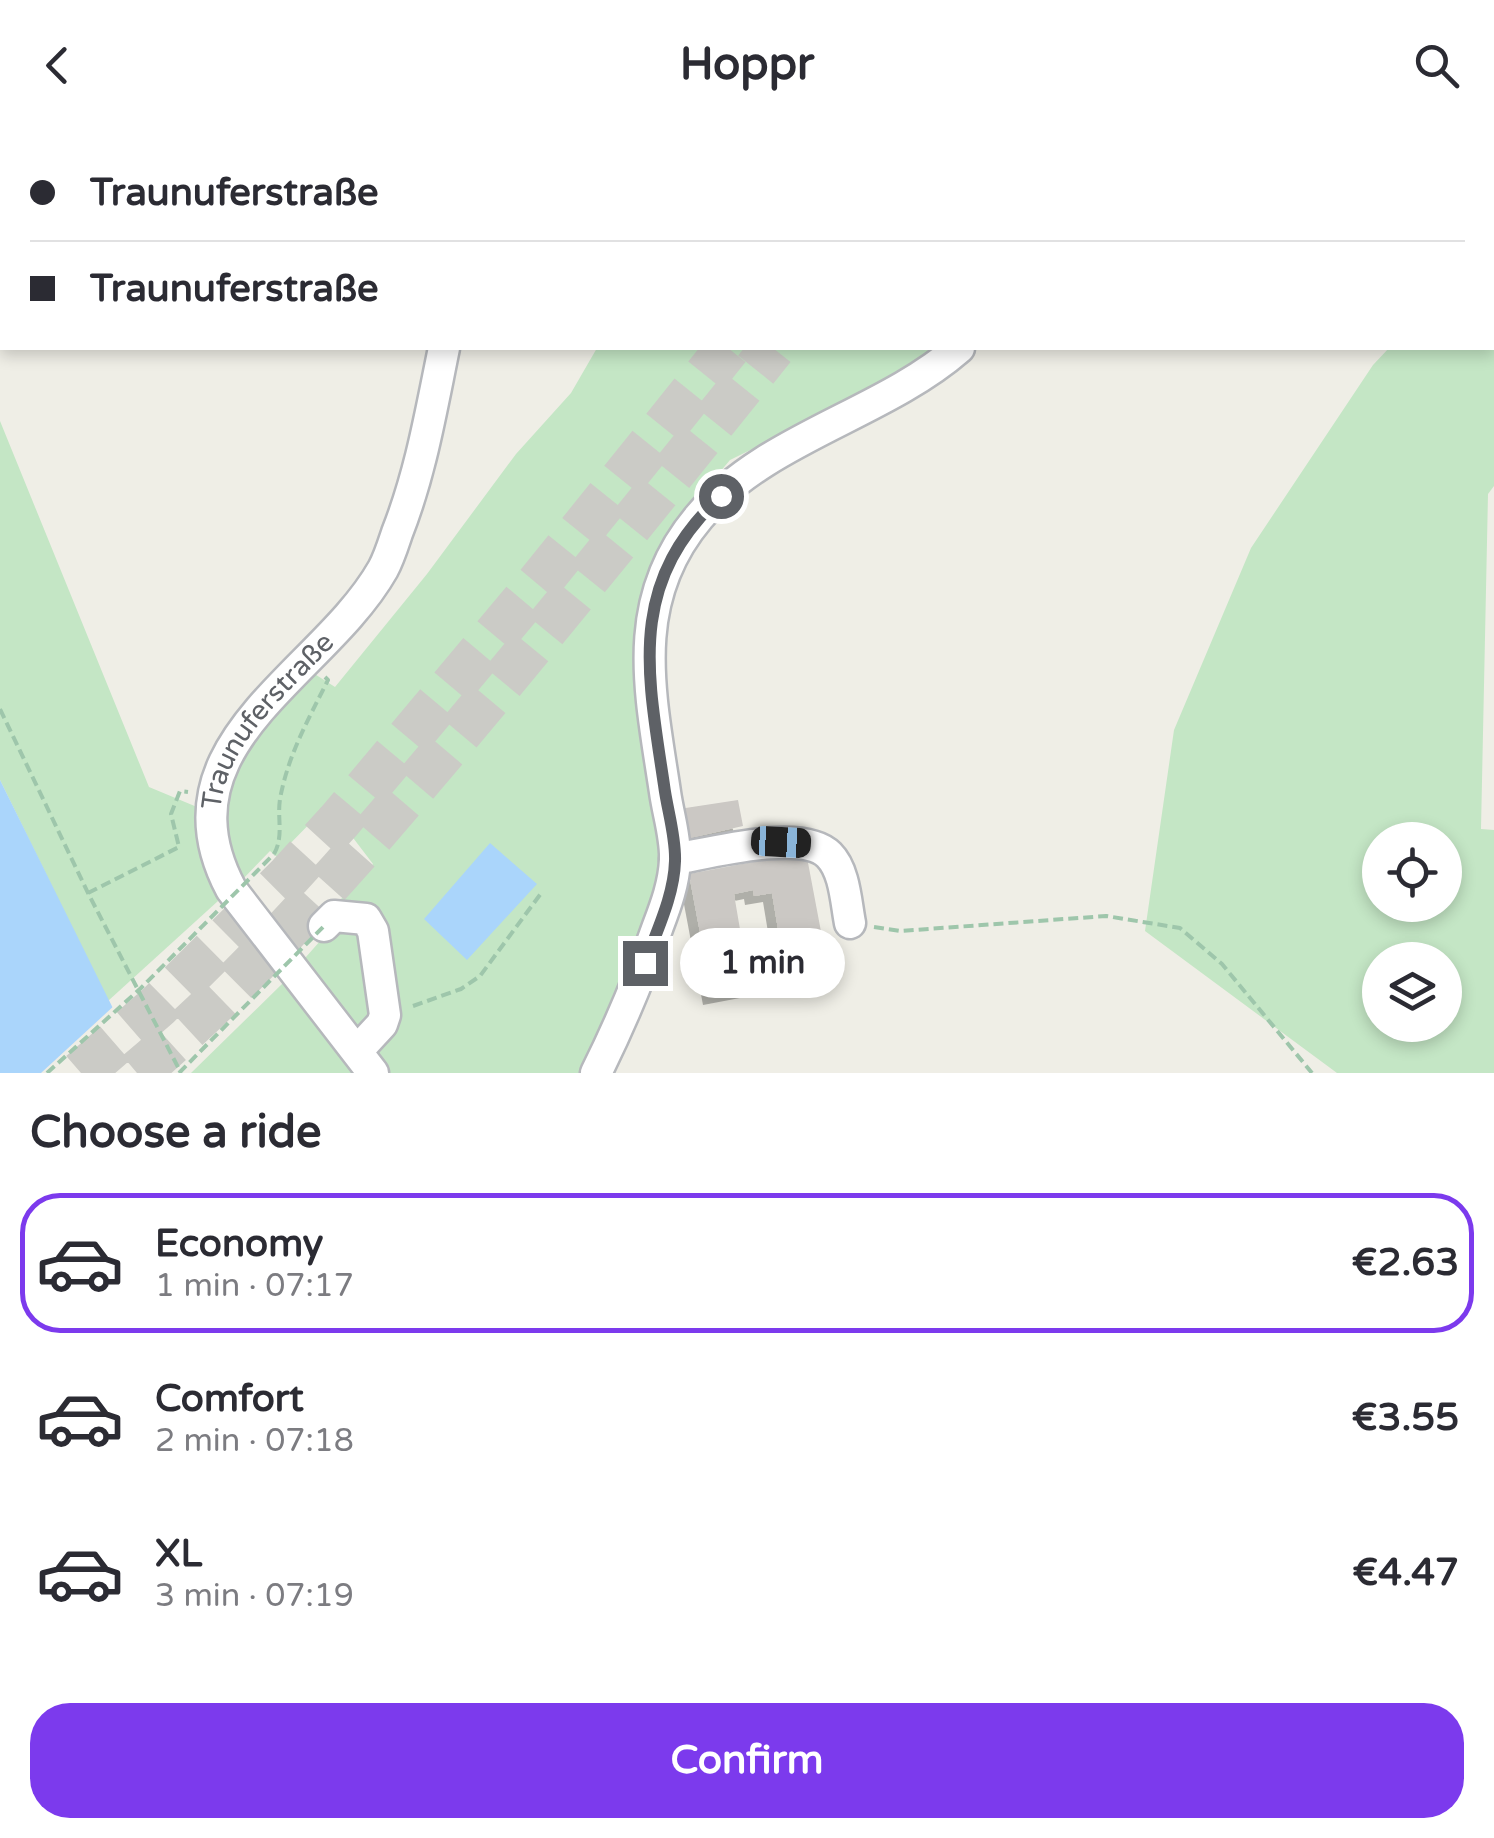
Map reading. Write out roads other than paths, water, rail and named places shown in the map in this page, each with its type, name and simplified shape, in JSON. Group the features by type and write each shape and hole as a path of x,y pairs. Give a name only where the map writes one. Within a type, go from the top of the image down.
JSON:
{"street":[{"name":"Traunuferstraße","path":"365,1062 231,889 215,859 213,795 228,751 256,710 310,660 383,569 416,484 444,350"},
{"path":"596,1073 633,999 670,892 675,859 649,656 652,605 670,557 700,515 742,476 928,374 957,350"},
{"path":"675,859 781,842 808,844 829,855 841,877 850,923"},
{"path":"324,926 334,916 366,919 373,931 385,1015 365,1062"}],"water":[{"path":"0,780 145,1073 0,1073"},
{"path":"490,843 537,884 467,960 424,919"}],"tunnel":[{"path":"81,1073 158,1006 340,820 538,584 726,350"},
{"path":"137,1073 266,952 385,821 771,350"}]}
